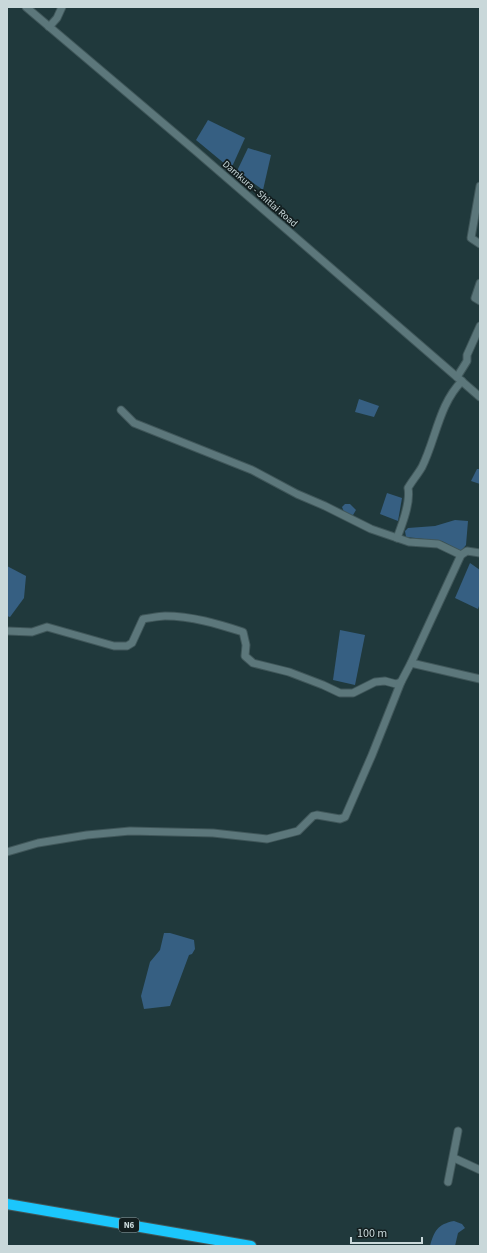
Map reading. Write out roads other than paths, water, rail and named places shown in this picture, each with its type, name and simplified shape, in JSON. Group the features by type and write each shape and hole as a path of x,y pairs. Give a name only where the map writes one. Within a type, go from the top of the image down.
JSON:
{"highway":[{"name":"N6","path":"7,1204 251,1246"}],"street":[{"name":"Damkura - Shitlai Road","path":"26,7 480,397"},
{"path":"49,27 57,18 62,7"},
{"path":"480,186 471,238 480,244"},
{"path":"480,283 475,298 480,301"},
{"path":"397,538 405,514 409,493 408,488 421,469 446,404 460,379 467,361 467,355 480,326"},
{"path":"121,410 134,423 239,464 371,529 409,542 438,544 461,555"},
{"path":"7,852 45,842 87,835 130,831 213,833 267,839 298,830 317,815 340,819 345,817 401,682 461,555 467,551 480,553"},
{"path":"7,631 32,632 47,627 114,646 127,646 132,643 143,619 165,616 184,618 208,622 243,632 246,646 244,656 253,663 288,672 340,693 353,693 375,682 385,681 396,684 401,682"},
{"path":"411,663 480,679"},
{"path":"448,1182 454,1158 458,1131"},
{"path":"454,1158 480,1170"}],"water":[{"path":"208,120 245,138 231,169 196,140"},
{"path":"248,148 271,155 263,190 237,171"},
{"path":"359,399 379,406 374,417 355,412"},
{"path":"477,469 480,469 480,484 471,481"},
{"path":"387,493 402,498 398,521 380,514"},
{"path":"345,504 350,504 356,510 353,515 345,514 342,507"},
{"path":"455,520 468,521 466,545 461,551 442,541 406,537 405,531 408,528 435,526"},
{"path":"470,563 480,570 480,603 478,609 455,598"},
{"path":"7,566 26,576 24,598 10,617 7,616"},
{"path":"340,630 365,635 355,685 333,680"},
{"path":"164,933 170,933 194,940 195,949 192,954 189,955 170,1006 144,1009 141,996 150,962 160,950"},
{"path":"454,1221 462,1224 465,1228 458,1233 455,1246 430,1246 435,1232 440,1226"}]}
